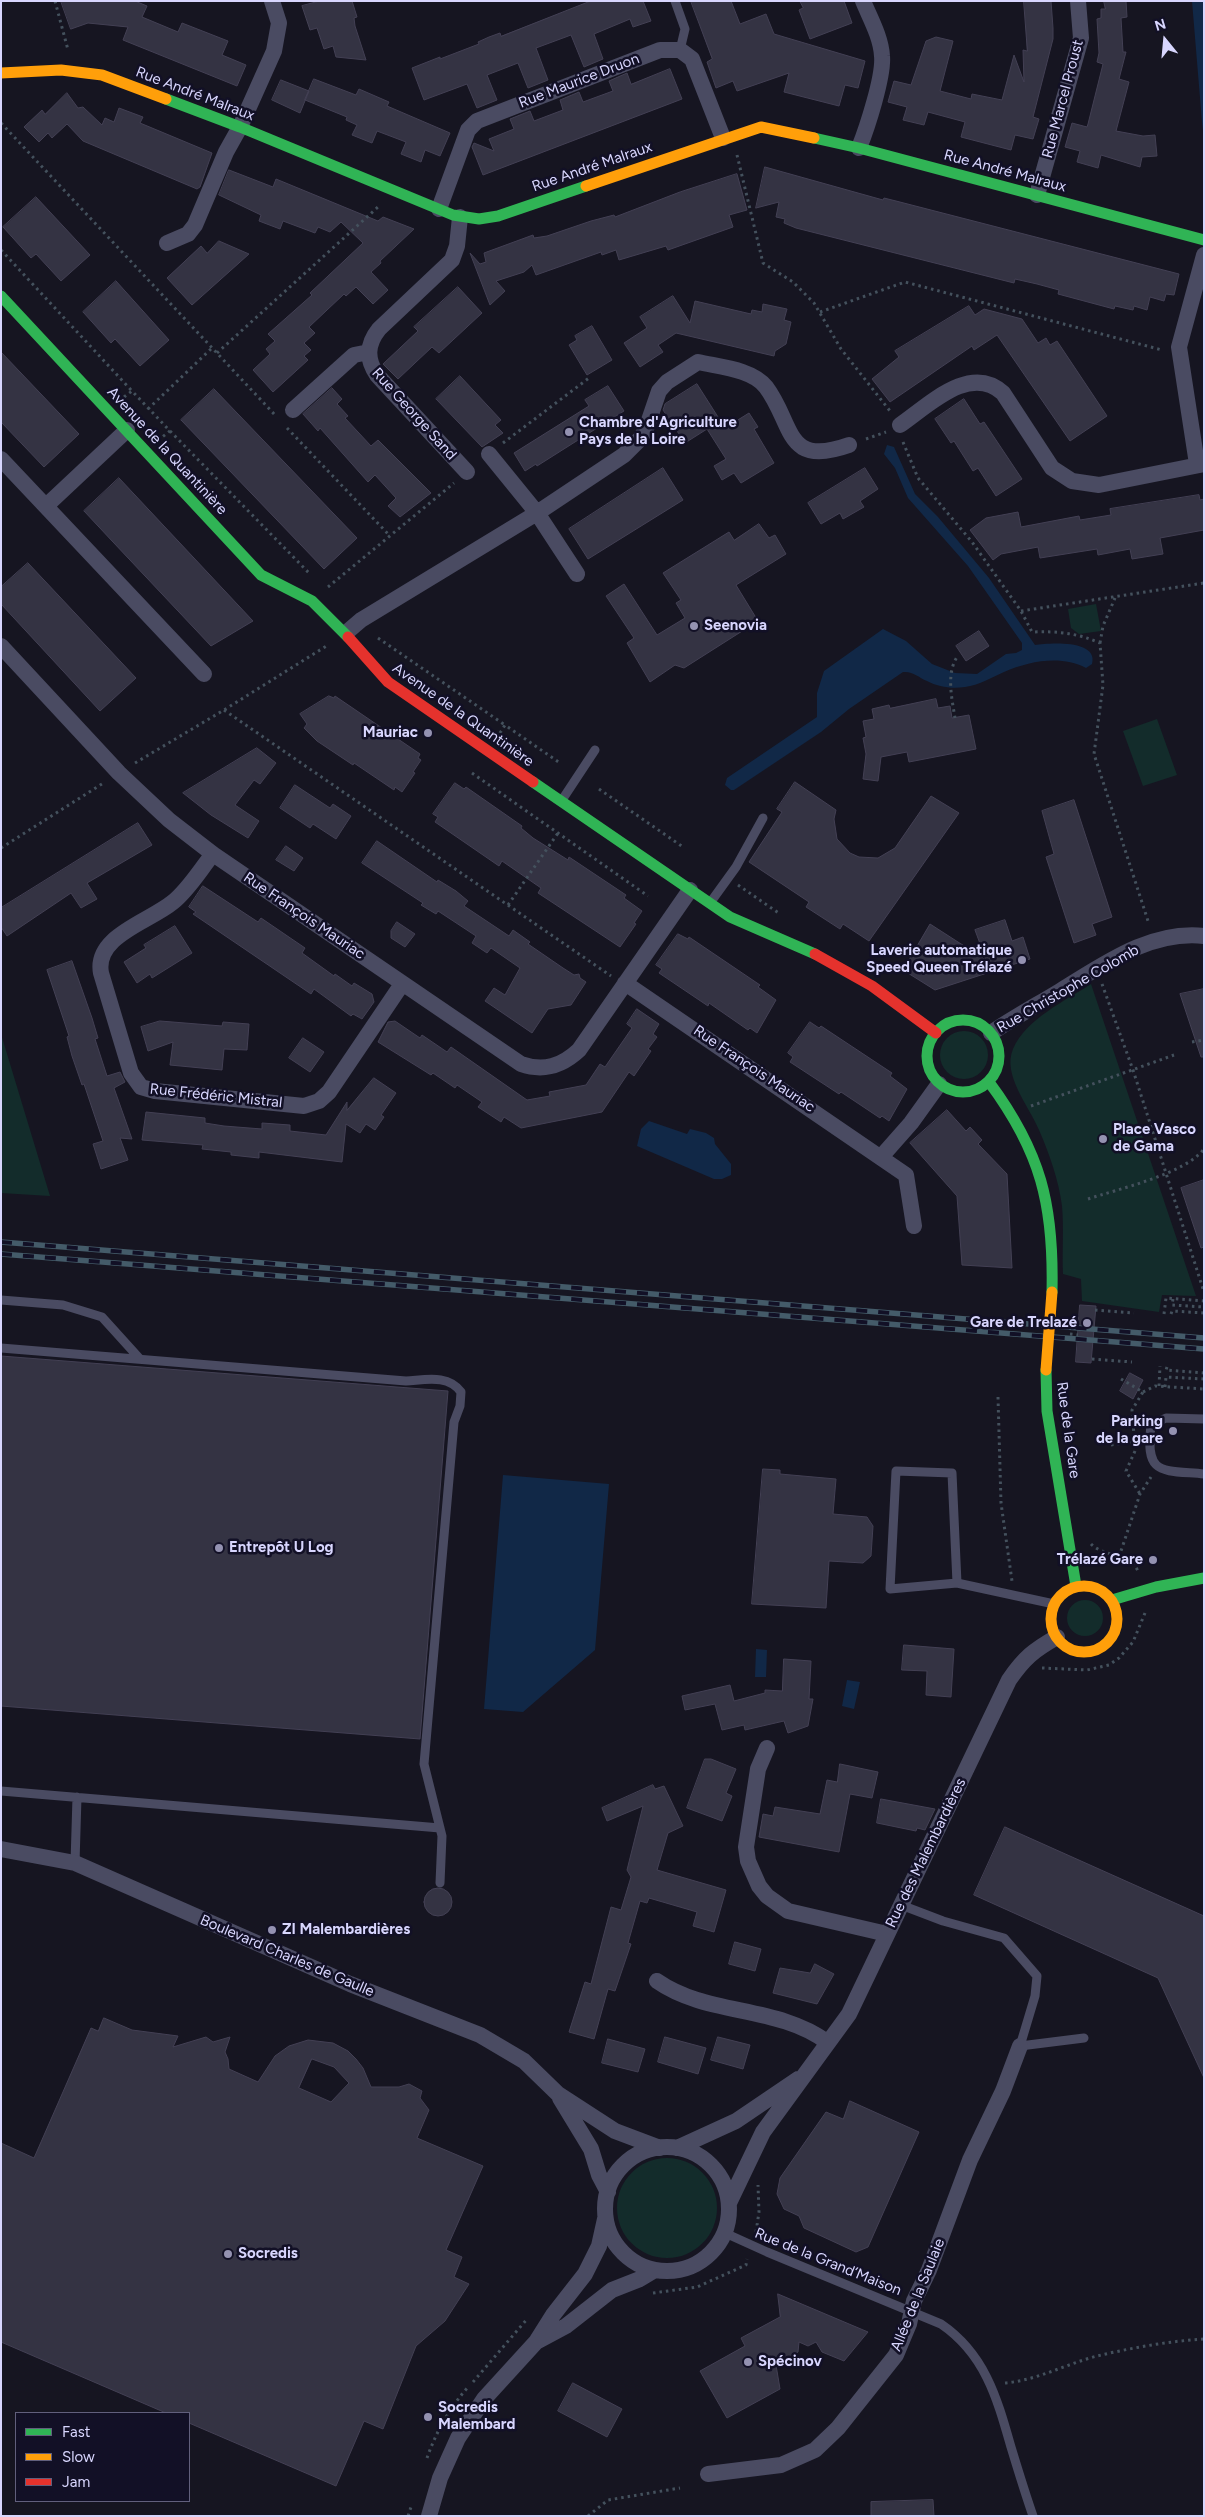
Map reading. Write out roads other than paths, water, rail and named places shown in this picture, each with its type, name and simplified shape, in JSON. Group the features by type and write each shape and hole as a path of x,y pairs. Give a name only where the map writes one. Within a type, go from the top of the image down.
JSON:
{"street":[{"path":"167,243 188,234 195,225 226,152 240,127 277,42 279,24 272,1"},
{"path":"859,148 882,62 880,43 863,1"},
{"name":"Rue Marcel Proust","path":"1037,195 1081,38 1078,1"},
{"name":"Rue Maurice Druon","path":"439,210 468,130 477,121 660,50 680,50"},
{"path":"680,50 696,66 728,136"},
{"name":"Rue André Malraux","path":"1,73 61,70 89,72 115,80 240,127 460,217 479,219 498,216 728,136 761,127 859,148 1204,240"},
{"name":"Rue George Sand","path":"460,217 457,246 452,260 379,329 374,336 369,352 369,360 376,375 467,472"},
{"path":"898,426 956,387 968,382 982,381 1003,393 1052,468 1072,481 1099,485 1200,464 1179,347 1204,255"},
{"name":"Avenue de la Quantinière","path":"1,296 261,575 273,584 310,600 346,632 376,672 388,682 710,903 768,936 831,962 879,992 936,1033"},
{"name":"Rue George Sand","path":"293,410 354,355 369,352"},
{"path":"346,632 361,620 537,513 632,448 646,429 659,391 667,382 698,362 752,376 765,386 793,439 801,446 821,452 849,445"},
{"path":"46,506 127,430"},
{"path":"489,454 537,513 576,574"},
{"path":"1,458 204,674"},
{"name":"Rue François Mauriac","path":"1,646 119,773 170,820 213,854 521,1064 542,1068 563,1063 579,1050 618,979 690,890"},
{"name":"Rue Frédéric Mistral","path":"213,854 181,894 112,941 100,958 101,973 131,1073 140,1087 155,1091 304,1106 312,1104 329,1092 402,984"},
{"name":"Rue Christophe Colomb","path":"991,1033 1128,951 1156,940 1187,935 1204,936"},
{"name":"Rue François Mauriac","path":"618,979 906,1175 914,1226"},
{"path":"963,1020 976,1022 991,1033 998,1047 1000,1058 998,1068 989,1082 980,1088 965,1092 949,1089 940,1084 930,1071 927,1062 928,1046 936,1033 951,1022 963,1020"},
{"name":"Rue de la Gare","path":"989,1082 1016,1117 1041,1174 1046,1193 1052,1242 1052,1292 1046,1370 1048,1410 1076,1586"},
{"path":"881,1157 910,1124 940,1084"},
{"path":"1112,1600 1156,1587 1204,1578"},
{"path":"1076,1586 1096,1588 1112,1600 1118,1615 1117,1625 1111,1639 1103,1646 1094,1651 1078,1651 1064,1645 1057,1637 1051,1624 1054,1604 1063,1593 1076,1586"},
{"name":"Rue des Malembardières","path":"729,2203 753,2149 848,2014 1009,1680 1020,1663 1032,1651 1057,1637"},
{"path":"768,1748 758,1769 746,1847 752,1874 759,1886 767,1896 788,1911 888,1934"},
{"name":"Boulevard Charles de Gaulle","path":"1,1849 75,1863 350,1984 480,2035 524,2061 558,2094 616,2131 660,2148"},
{"path":"657,1981 681,1994 803,2027 827,2042"},
{"name":"Allée de la Saulaie","path":"708,2474 782,2465 799,2459 821,2445 838,2428 896,2355 909,2324 914,2301 929,2270 970,2160 1003,2091 1020,2046"},
{"name":"Rue des Malembardières","path":"677,2148 730,2124 802,2077"},
{"name":"Boulevard Charles de Gaulle","path":"558,2094 591,2149 599,2175 608,2192"},
{"path":"430,2516 440,2478 458,2438 484,2399 536,2342 593,2260 606,2217 608,2192 616,2174 630,2160 647,2151 660,2148 677,2148 696,2154 713,2167 724,2183 730,2215 725,2233 717,2247 702,2262 676,2271 655,2270 634,2262 612,2238 606,2217"},
{"path":"536,2342 566,2326 612,2290 640,2279 655,2270"}],"lane":[{"path":"674,1 685,29 680,50"},
{"path":"561,800 595,750"},
{"path":"710,903 736,867 762,818"},
{"path":"1,1300 63,1305 102,1317 140,1359"},
{"path":"1,1348 406,1381 441,1380 455,1383 461,1392 460,1406 454,1422 424,1764 442,1836 440,1883"},
{"path":"1204,1419 1166,1418 1151,1424 1149,1449 1155,1466 1162,1470 1204,1474"},
{"path":"957,1583 952,1473 896,1471 890,1589 957,1583 1054,1604"},
{"path":"1,1790 440,1828"},
{"path":"75,1863 77,1797"},
{"path":"901,1905 943,1921 1004,1938 1037,1976 1036,1996 1020,2046 1084,2038"},
{"name":"Rue de la Grand’Maison","path":"725,2233 912,2311 942,2324 954,2332 984,2368 997,2400 1033,2516"}],"water":[{"path":"1192,1 1204,1 1204,139 1202,122"},
{"path":"887,445 894,447 915,494 938,517 989,578 1035,645 1071,644 1080,646 1088,650 1092,656 1092,664 1086,668 1066,662 1035,662 1014,668 975,685 960,688 940,686 913,673 903,672 849,709 821,732 734,790 731,790 725,785 727,778 817,717 817,693 824,671 883,629 906,641 932,664 955,673 977,674 1006,654 1022,650 1022,643 968,566 908,498 895,468 884,454"},
{"path":"649,1121 687,1134 690,1129 706,1133 714,1138 715,1144 731,1164 731,1175 722,1179 714,1179 637,1146 641,1129"},
{"path":"503,1475 609,1484 595,1650 523,1712 484,1709"},
{"path":"756,1649 767,1650 766,1677 755,1677"},
{"path":"847,1680 860,1682 854,1709 842,1706"}],"railway":[{"path":"1,1242 1204,1338"},
{"path":"1,1254 1204,1349"}],"place":[{"name":"Chambre d'Agriculture Pays de la Loire","path":"569,432"},
{"name":"Seenovia","path":"694,626"},
{"name":"Mauriac","path":"428,733"},
{"name":"Laverie automatique Speed Queen Trélazé","path":"1022,960"},
{"name":"Place Vasco de Gama","path":"1103,1139"},
{"name":"Gare de Trelazé","path":"1087,1323"},
{"name":"Parking de la gare","path":"1173,1431"},
{"name":"Entrepôt U Log","path":"219,1548"},
{"name":"Trélazé Gare","path":"1153,1560"},
{"name":"ZI Malembardières","path":"272,1930"},
{"name":"Socredis","path":"228,2254"},
{"name":"Spécinov","path":"748,2362"},
{"name":"Socredis Malembard","path":"428,2417"}]}
